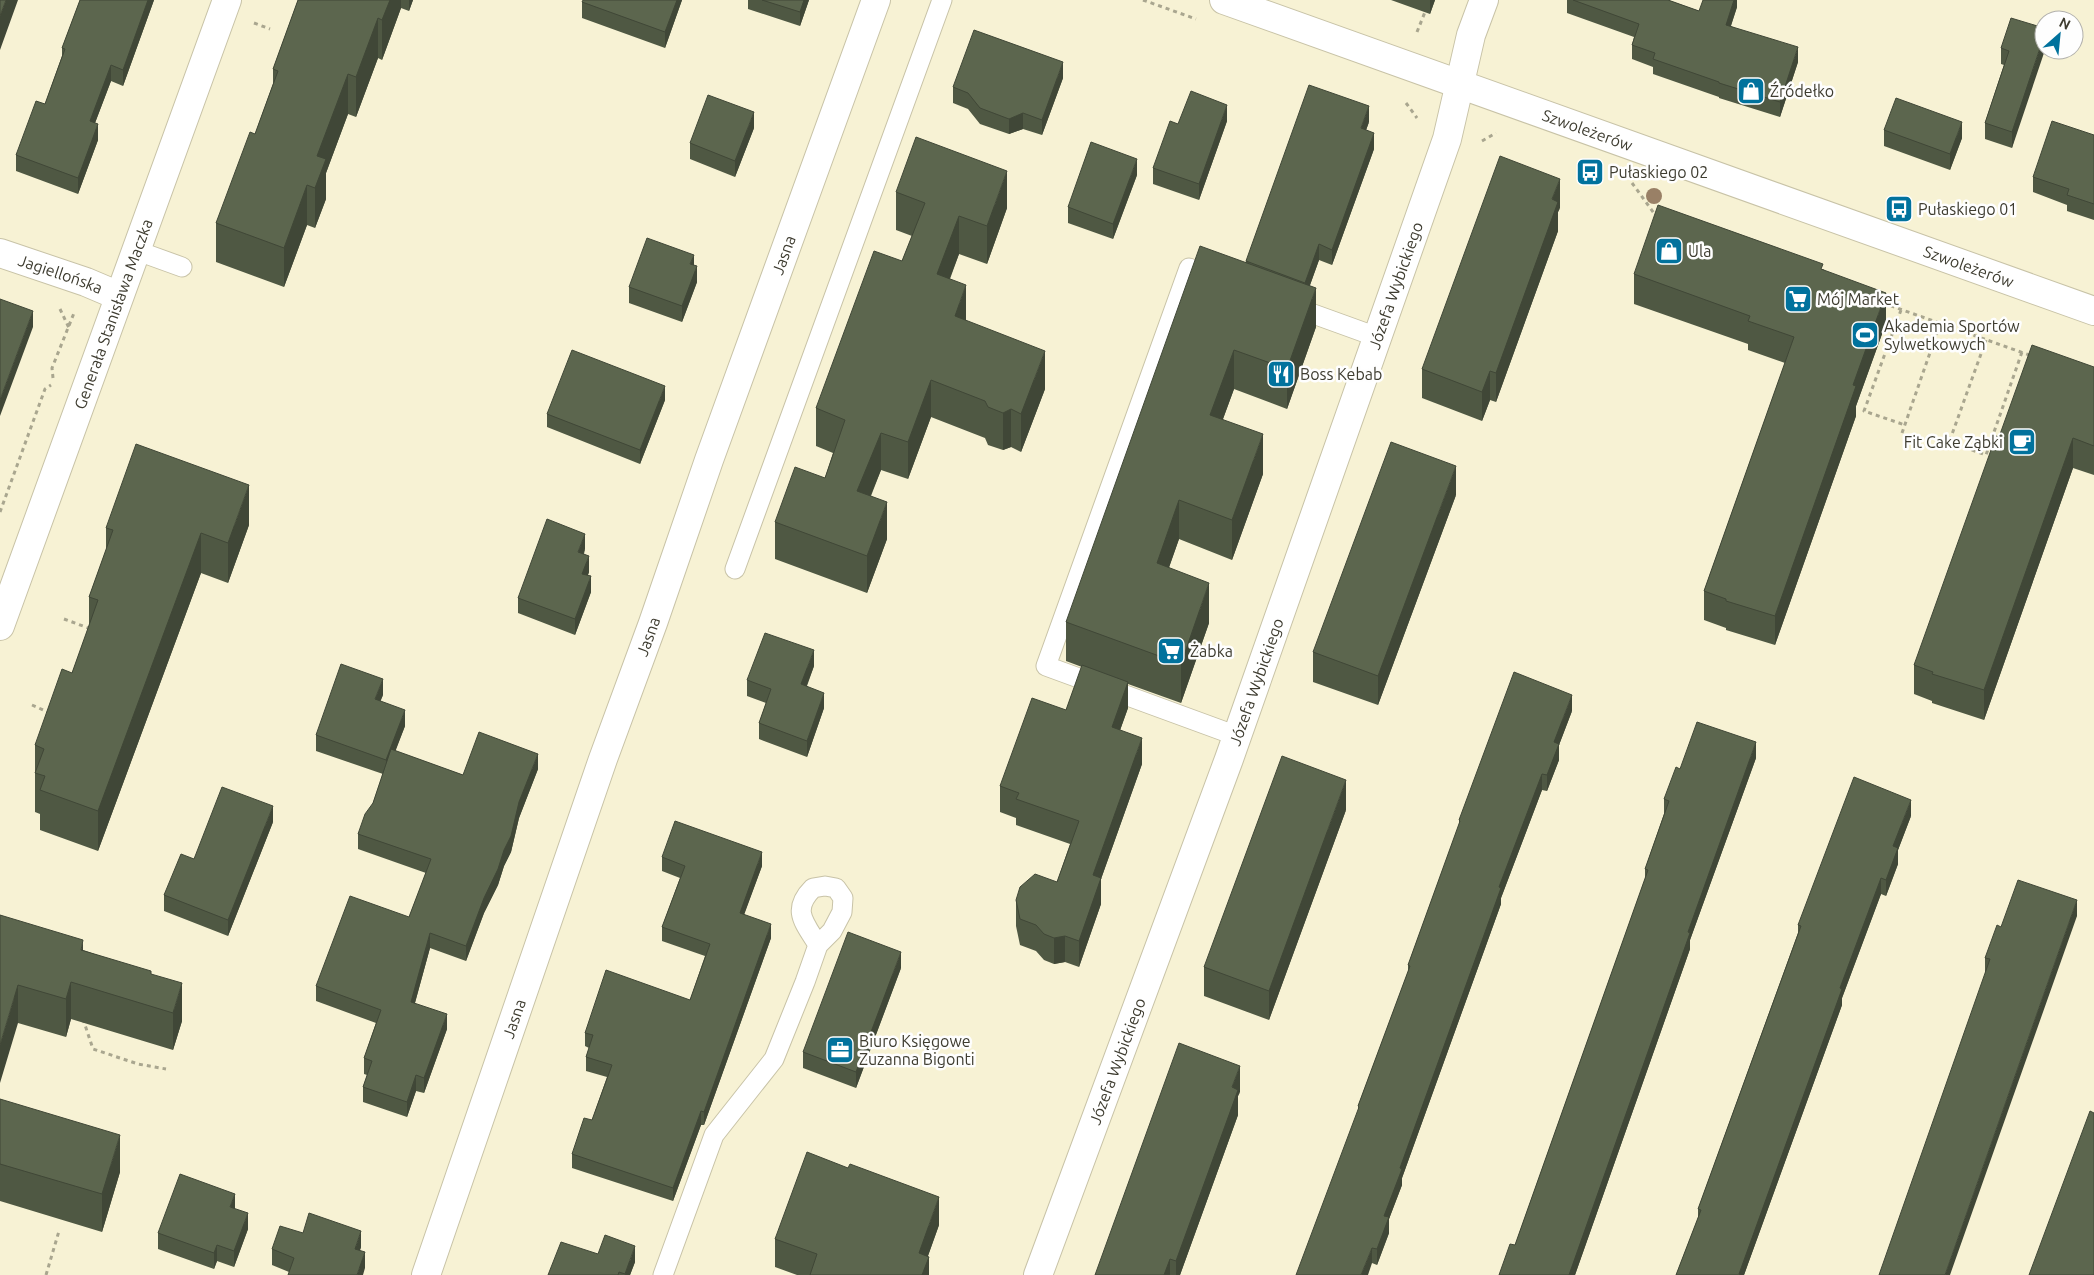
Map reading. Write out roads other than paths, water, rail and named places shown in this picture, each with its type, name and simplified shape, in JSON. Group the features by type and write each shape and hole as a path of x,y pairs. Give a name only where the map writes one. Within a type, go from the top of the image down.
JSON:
{"street":[{"name":"Generała Stanisława Maczka","path":"0,626 227,0"},
{"name":"Jasna","path":"426,1275 603,759 876,0"},
{"name":"Szwoleżerów","path":"1224,0 1274,8 1460,83 2094,311"},
{"name":"Józefa Wybickiego","path":"1038,1275 1237,736 1447,139 1471,36 1484,0"},
{"name":"Jagiellońska","path":"0,253 86,282 119,296"}],"lane":[{"path":"735,569 939,1"},
{"path":"136,250 182,267"},
{"path":"1236,285 1189,268 1046,666 1237,736"},
{"path":"1273,299 1377,337"},
{"path":"663,1275 714,1135 774,1059 818,945"}],"place":[{"name":"Źródełko","path":"1751,91"},
{"name":"Pułaskiego 02","path":"1590,172"},
{"name":"Pułaskiego 01","path":"1899,209"},
{"name":"Ula","path":"1669,251"},
{"name":"Mój Market","path":"1798,299"},
{"name":"Akademia Sportów Sylwetkowych","path":"1865,335"},
{"name":"Boss Kebab","path":"1281,374"},
{"name":"Fit Cake Ząbki","path":"2022,442"},
{"name":"Żabka","path":"1171,651"},
{"name":"Biuro Księgowe Zuzanna Bigonti","path":"840,1050"}]}
